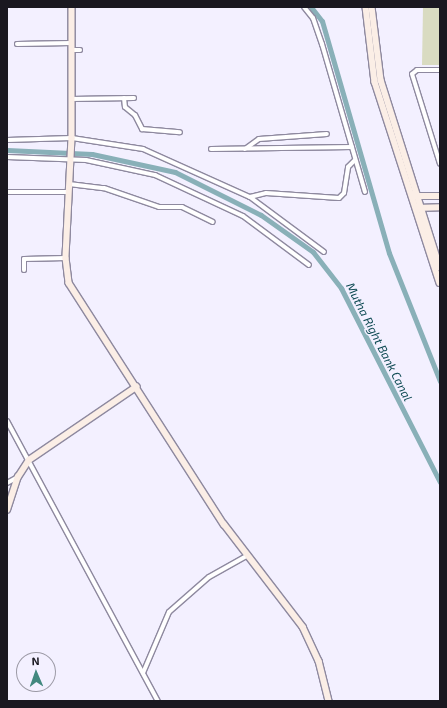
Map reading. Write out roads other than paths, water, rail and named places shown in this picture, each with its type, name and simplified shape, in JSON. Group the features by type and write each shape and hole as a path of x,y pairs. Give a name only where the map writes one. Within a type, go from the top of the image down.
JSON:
{"street":[{"path":"72,7 70,50 72,140 66,258 72,289 248,555 309,636 330,701"},
{"path":"304,7 313,18 322,44 365,192"},
{"path":"366,7 376,82 440,283"},
{"path":"372,7 381,80 413,196"},
{"path":"17,44 71,43"},
{"path":"70,50 80,50"},
{"path":"440,70 417,70 412,74 440,164"},
{"path":"124,98 125,107 135,115 142,129 180,132"},
{"path":"70,99 134,98"},
{"path":"243,150 259,139 327,134"},
{"path":"7,140 72,140 143,149 250,197 324,252"},
{"path":"211,149 243,150 352,147"},
{"path":"7,157 70,157 155,175 198,193 243,216 309,265"},
{"path":"250,197 266,193 339,198 344,193 348,167 355,160"},
{"path":"70,184 104,188 159,207 182,207 213,222"},
{"path":"7,192 69,192"},
{"path":"413,196 440,196"},
{"path":"417,208 440,207"},
{"path":"417,208 440,267"},
{"path":"24,270 24,259 66,258"},
{"path":"7,510 18,478 28,460 136,387"},
{"path":"7,421 158,701"},
{"path":"7,483 18,478"},
{"path":"143,673 169,612 209,578 248,555"}],"waterway":[{"path":"311,7 322,21 389,253 440,381"},
{"name":"Mutha Right Bank Canal","path":"7,150 92,154 175,172 261,215 313,252 341,288 440,482"}]}
